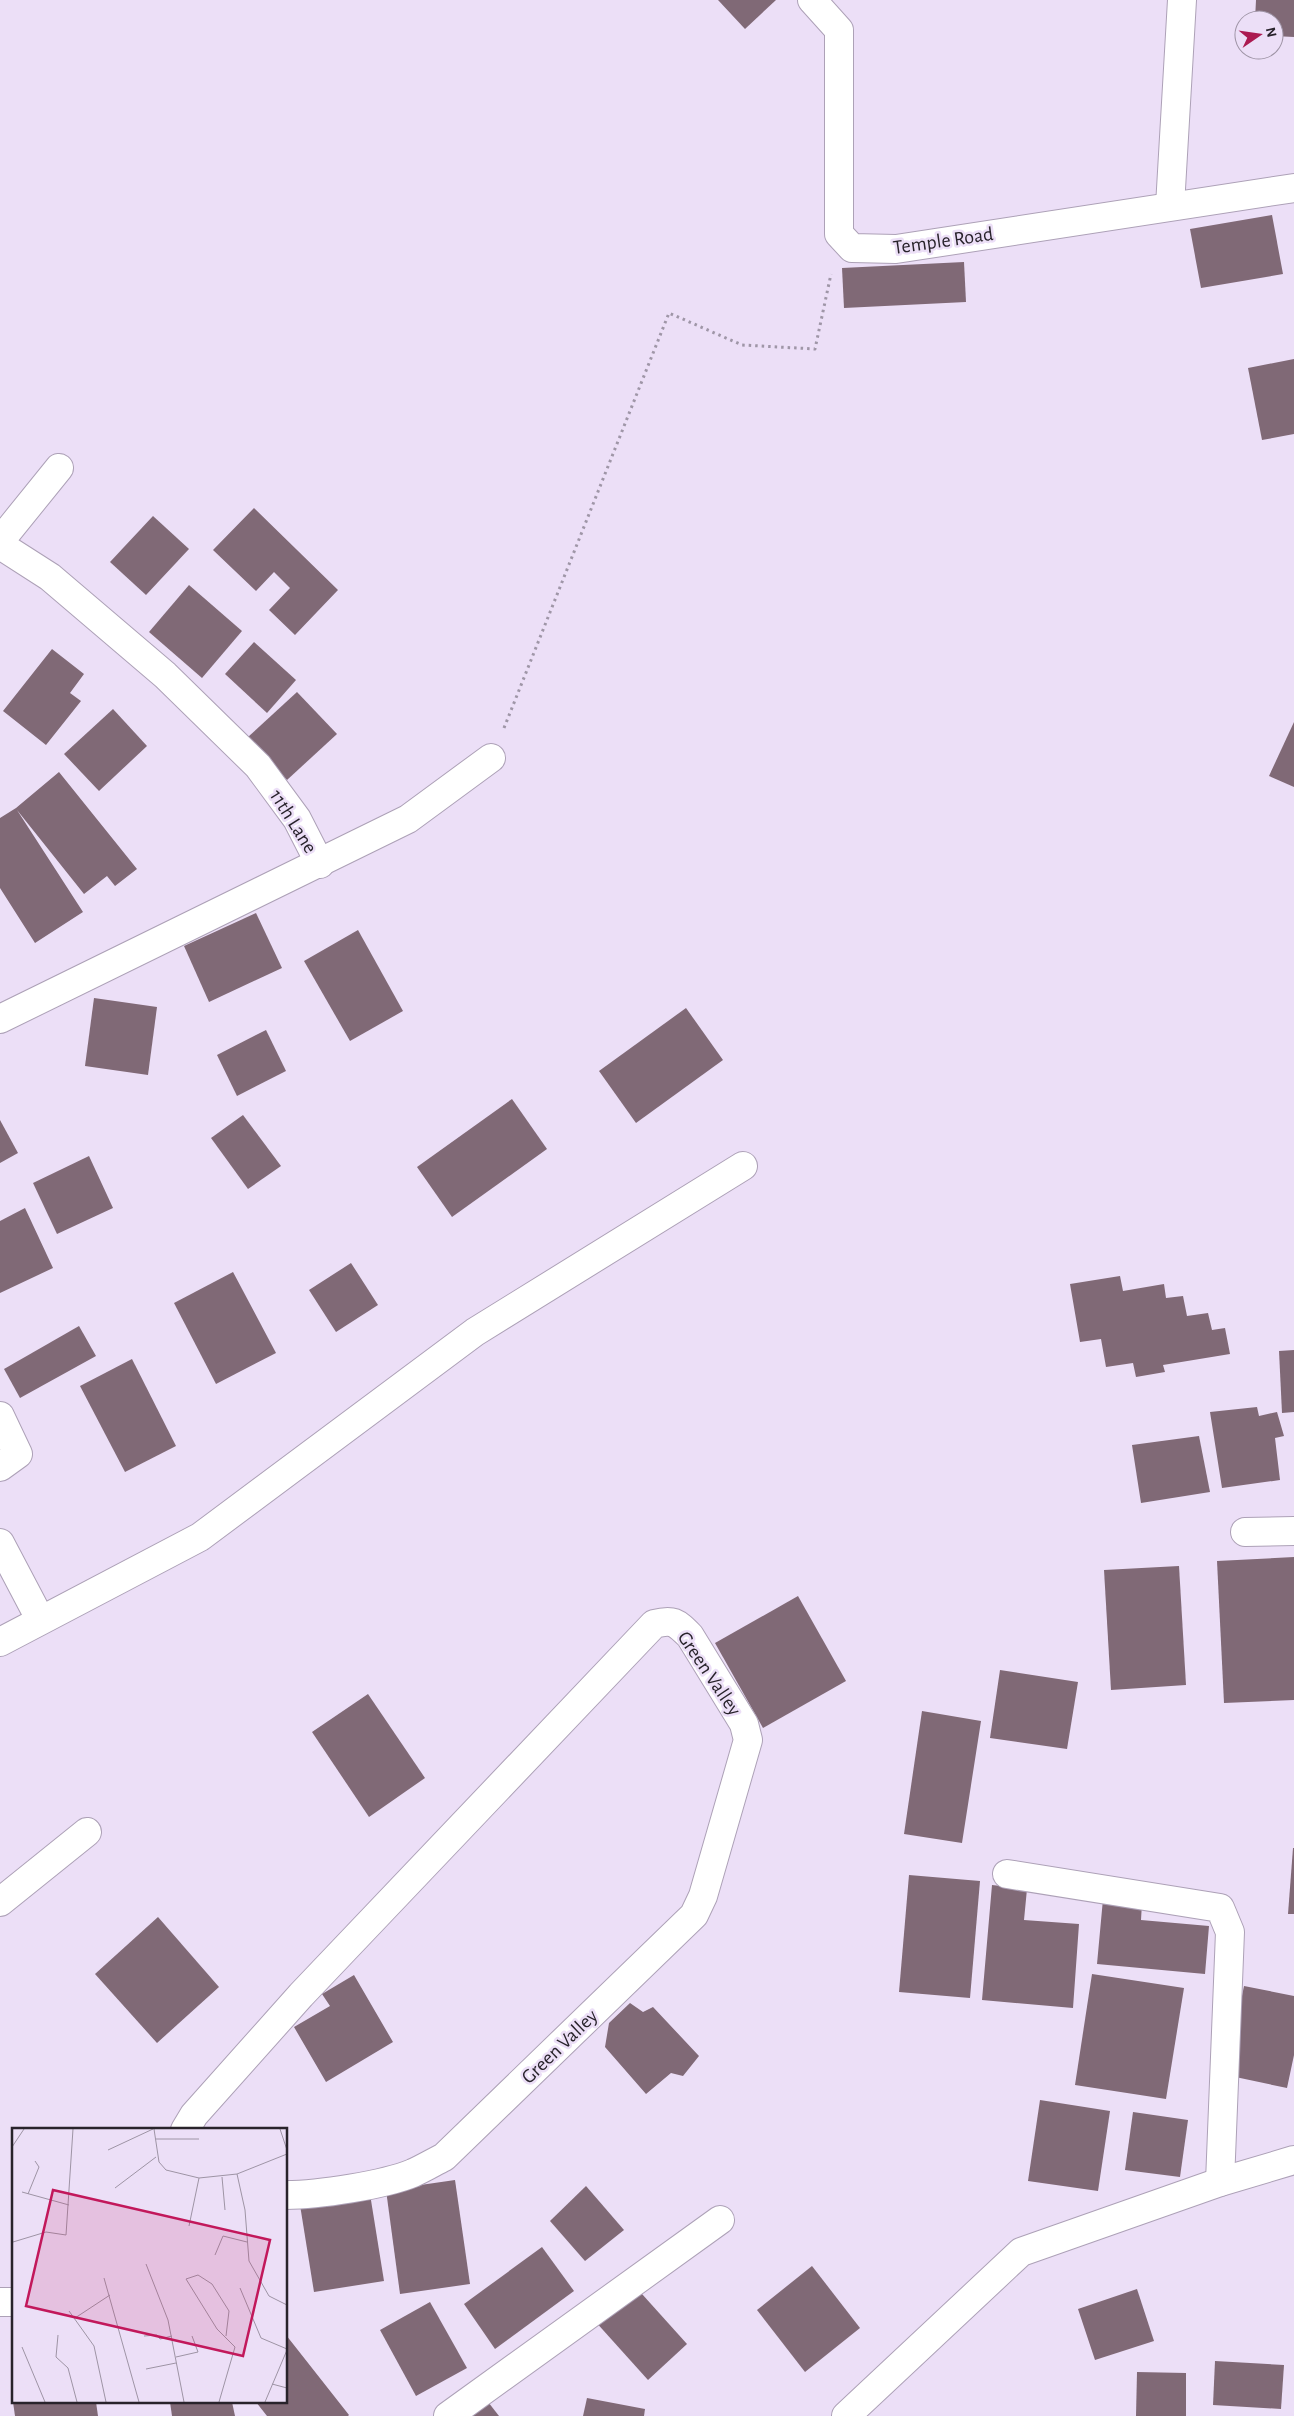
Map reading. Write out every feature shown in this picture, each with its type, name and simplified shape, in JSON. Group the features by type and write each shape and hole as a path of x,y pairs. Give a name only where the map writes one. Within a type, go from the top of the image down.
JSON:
{"street":[{"path":"812,0 839,30 839,234"},
{"path":"1170,206 1182,0"},
{"name":"Temple Road","path":"839,234 852,248 896,249 1294,188"},
{"name":"11th Lane","path":"0,1019 320,864 297,819 258,766 158,669 50,577 0,543 59,468"},
{"path":"320,864 408,819 491,758"},
{"path":"0,1642 40,1619 200,1537 476,1332 743,1166"},
{"path":"0,1416 18,1454 0,1467"},
{"path":"1245,1532 1294,1531"},
{"path":"0,1543 40,1619"},
{"name":"Green Valley","path":"186,2128 194,2115 301,1995 654,1624 668,1620 679,1624 690,1636 744,1724 748,1740 703,1896 694,1915 444,2157 412,2173 370,2184 301,2195 288,2195"},
{"path":"0,1902 87,1832"},
{"path":"1007,1874 1220,1908 1230,1932 1220,2182"},
{"path":"846,2416 1021,2252 1220,2182 1294,2160"},
{"path":"448,2416 720,2220"}],"path":[{"path":"491,758 669,313 742,345 815,349 839,234"}],"building":[{"path":"718,0 776,0 745,29"},
{"path":"1256,0 1294,0 1294,37 1284,36 1284,10 1256,10"},
{"path":"1272,215 1283,274 1201,288 1190,229"},
{"path":"964,262 966,302 844,308 842,268"},
{"path":"1294,359 1294,434 1262,440 1248,368"},
{"path":"254,508 338,590 295,635 269,610 290,588 274,572 256,591 213,550"},
{"path":"153,516 189,549 146,595 110,562"},
{"path":"189,585 242,631 202,678 149,632"},
{"path":"254,642 296,680 267,713 225,674"},
{"path":"52,649 84,674 70,693 81,701 46,745 3,711"},
{"path":"297,692 337,734 287,780 248,737"},
{"path":"113,709 147,746 99,791 64,754"},
{"path":"1294,722 1294,787 1269,776"},
{"path":"59,772 137,869 115,886 107,876 84,894 17,810 83,912 35,943 0,888 0,818 16,808"},
{"path":"256,913 282,968 209,1002 184,946"},
{"path":"358,930 403,1011 350,1041 304,961"},
{"path":"94,998 157,1007 148,1075 85,1066"},
{"path":"686,1008 723,1060 636,1123 599,1071"},
{"path":"266,1030 286,1071 237,1096 217,1055"},
{"path":"512,1099 547,1149 452,1217 417,1167"},
{"path":"243,1115 281,1166 248,1189 211,1138"},
{"path":"0,1120 18,1153 0,1163"},
{"path":"89,1156 113,1208 57,1234 33,1183"},
{"path":"25,1208 53,1268 0,1293 0,1221"},
{"path":"351,1263 378,1305 336,1332 309,1290"},
{"path":"233,1272 276,1353 216,1384 174,1303"},
{"path":"1120,1276 1123,1291 1164,1284 1166,1298 1183,1296 1187,1316 1208,1313 1212,1330 1225,1328 1230,1354 1163,1365 1165,1372 1136,1377 1133,1363 1106,1367 1101,1339 1080,1342 1070,1284"},
{"path":"79,1326 96,1356 20,1398 4,1369"},
{"path":"1294,1350 1294,1412 1282,1413 1279,1351"},
{"path":"132,1359 176,1446 125,1472 80,1386"},
{"path":"1257,1407 1259,1416 1277,1412 1284,1436 1275,1438 1280,1480 1222,1488 1210,1412"},
{"path":"1199,1436 1210,1492 1141,1503 1132,1445"},
{"path":"1294,1557 1294,1700 1224,1703 1217,1561"},
{"path":"1179,1566 1186,1685 1111,1690 1104,1570"},
{"path":"798,1596 846,1681 763,1728 715,1643"},
{"path":"1000,1670 1078,1682 1067,1749 990,1738"},
{"path":"368,1694 425,1778 369,1817 312,1732"},
{"path":"922,1711 981,1721 962,1843 904,1834"},
{"path":"1293,1848 1294,1914 1288,1914"},
{"path":"909,1875 980,1881 970,1998 899,1992"},
{"path":"992,1885 1027,1889 1024,1920 1079,1924 1073,2008 982,2000"},
{"path":"1103,1899 1142,1903 1141,1920 1209,1926 1205,1974 1097,1964"},
{"path":"158,1917 219,1987 157,2043 95,1974"},
{"path":"1092,1974 1184,1988 1166,2099 1075,2085"},
{"path":"354,1975 393,2042 326,2082 294,2027 330,2006 322,1994"},
{"path":"1244,1986 1294,1996 1294,2055 1287,2088 1226,2075"},
{"path":"630,2003 643,2012 653,2007 699,2056 683,2076 671,2073 646,2094 605,2047 609,2023"},
{"path":"1040,2100 1110,2111 1098,2191 1028,2181"},
{"path":"1133,2112 1188,2120 1180,2177 1125,2170"},
{"path":"455,2180 470,2284 400,2294 386,2190"},
{"path":"586,2186 624,2230 585,2261 550,2221"},
{"path":"370,2194 384,2281 314,2292 300,2205"},
{"path":"542,2247 574,2291 495,2349 464,2304"},
{"path":"812,2266 860,2328 805,2372 757,2310"},
{"path":"633,2284 687,2344 648,2380 594,2320"},
{"path":"1137,2289 1154,2341 1095,2360 1078,2309"},
{"path":"430,2302 467,2368 416,2396 380,2330"},
{"path":"288,2338 349,2415 348,2416 267,2416 258,2404 288,2404"},
{"path":"1215,2361 1284,2365 1281,2409 1213,2405"},
{"path":"1137,2372 1186,2373 1186,2416 1136,2416"},
{"path":"485,2398 499,2416 462,2416"},
{"path":"587,2398 645,2409 644,2416 583,2416"},
{"path":"13,2404 96,2404 98,2416 15,2416"},
{"path":"170,2404 232,2404 235,2416 172,2416"}]}
